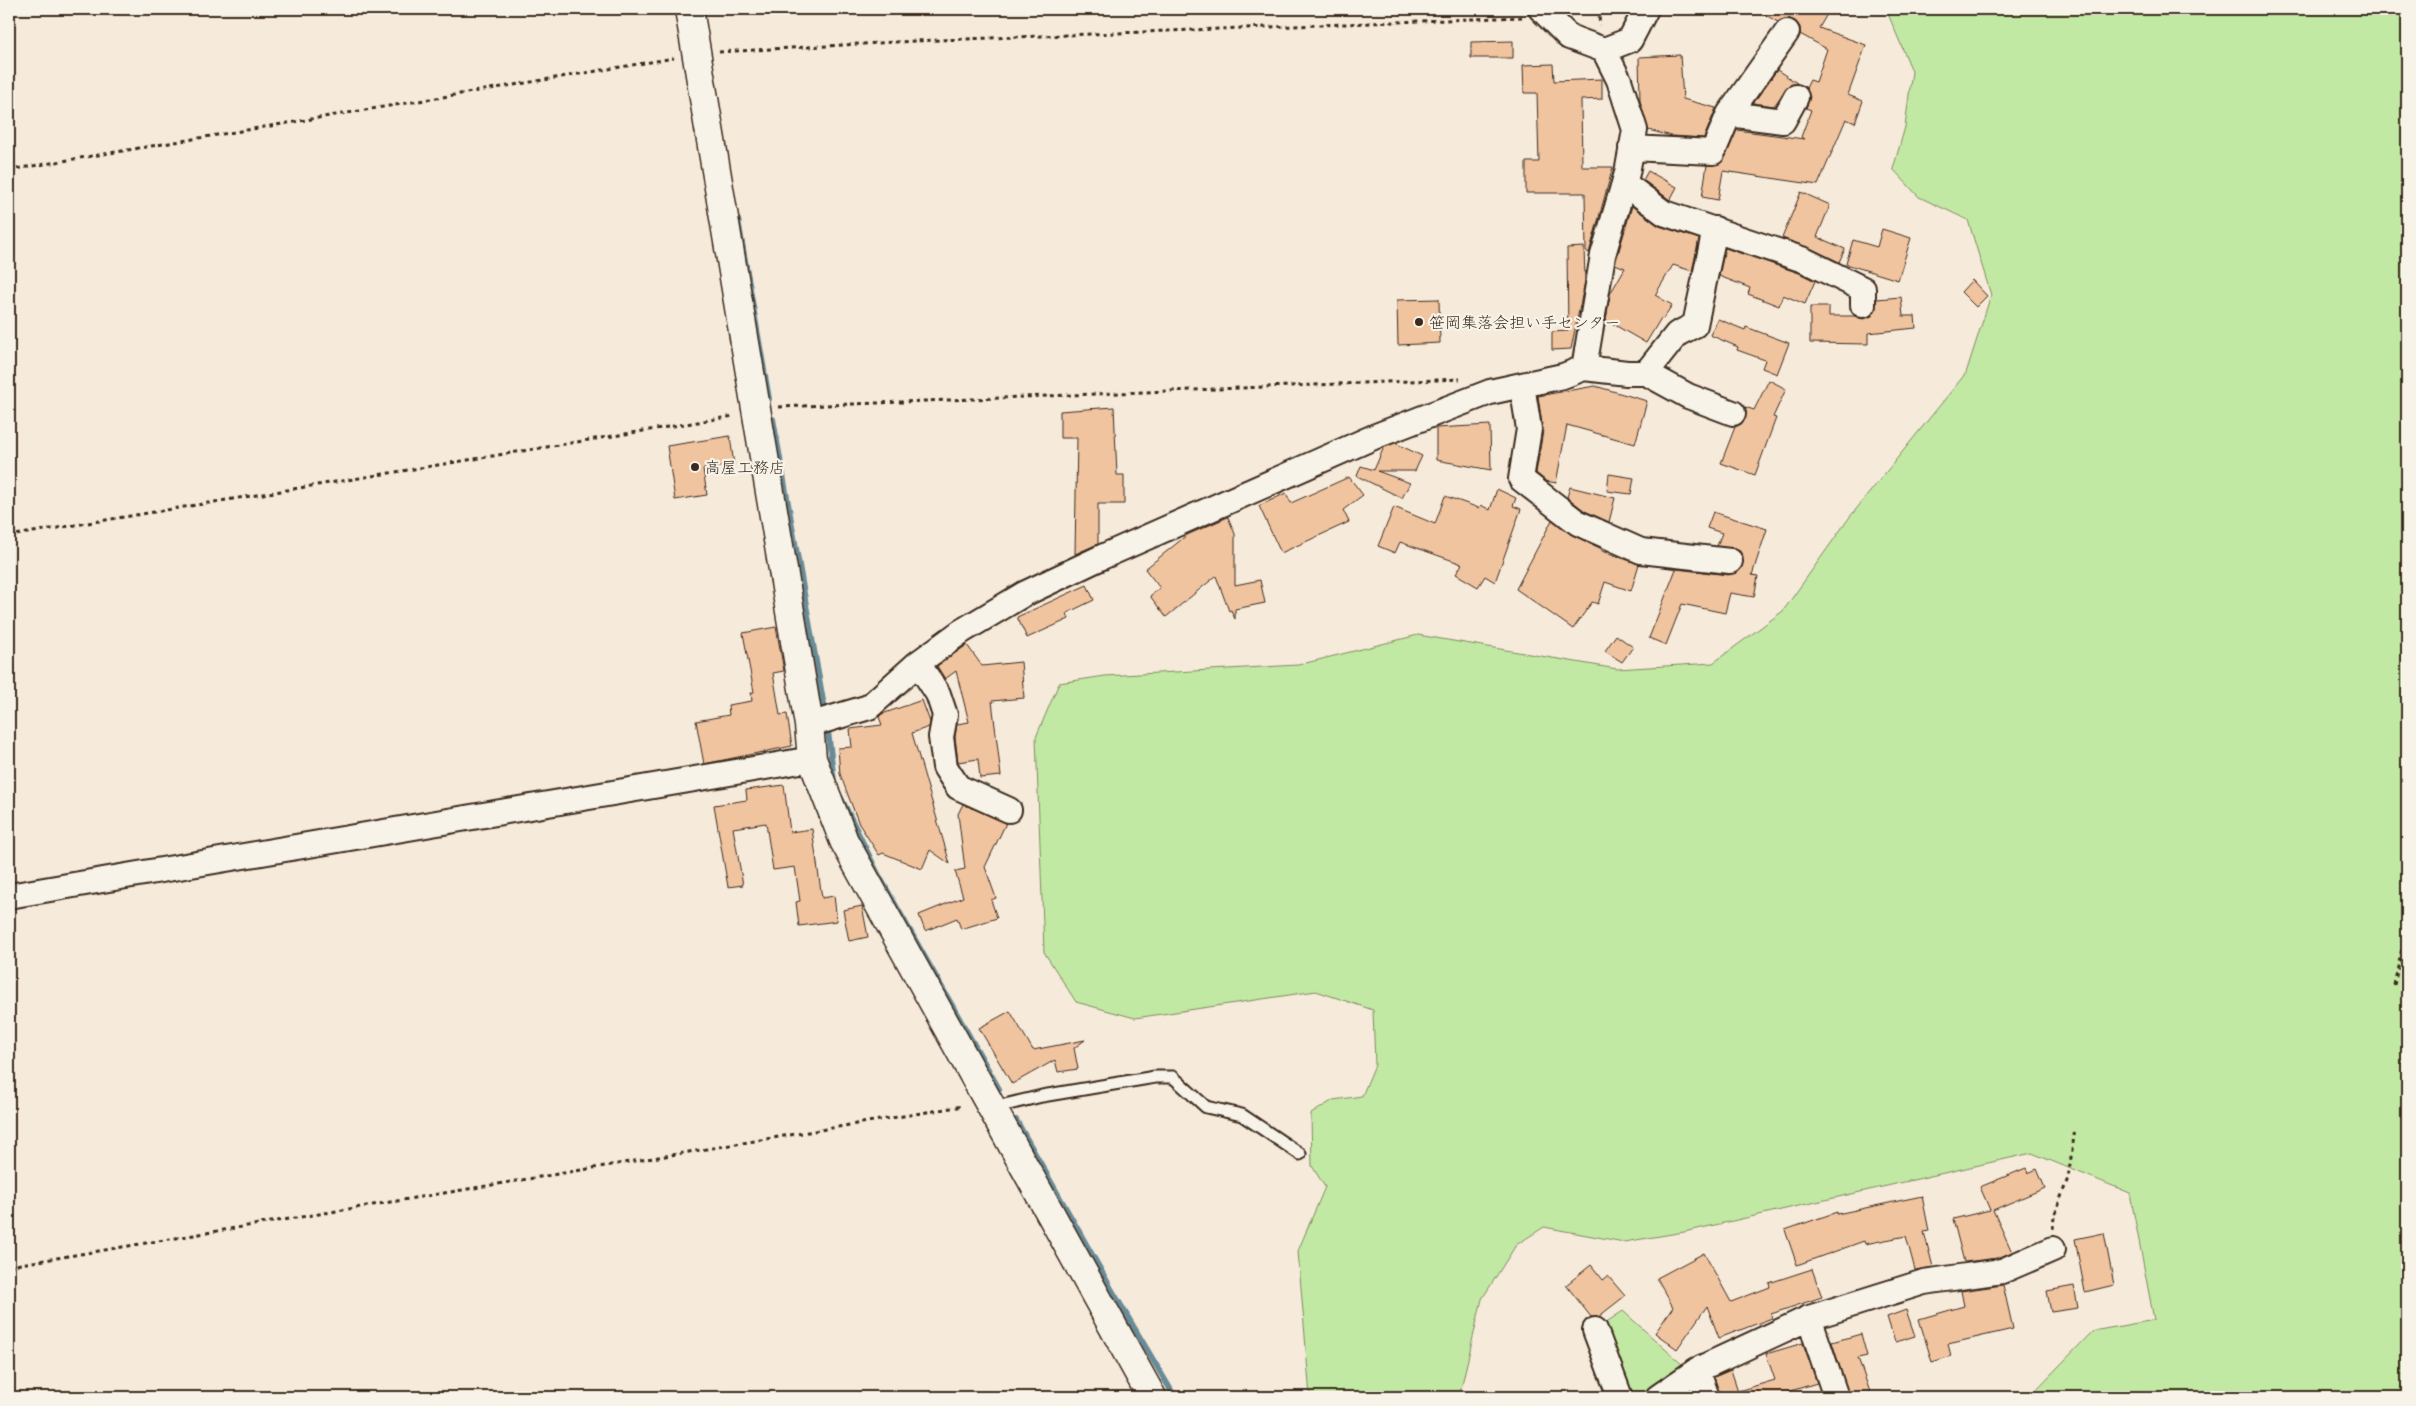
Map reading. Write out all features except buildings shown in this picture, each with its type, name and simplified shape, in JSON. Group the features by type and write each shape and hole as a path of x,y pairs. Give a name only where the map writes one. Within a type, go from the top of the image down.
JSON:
{"street":[{"path":"690,9 809,725 812,759 844,842 1152,1397"},
{"path":"1544,12 1568,37 1604,50 1630,40 1646,9"},
{"path":"1631,148 1713,152 1729,114 1787,32"},
{"path":"1584,368 1603,255 1624,183 1635,130 1619,80 1604,50"},
{"path":"1729,114 1783,121 1796,97"},
{"path":"1624,183 1664,213 1804,260 1862,289 1863,305"},
{"path":"1646,373 1677,334 1694,324 1715,229"},
{"path":"809,725 870,707 918,663 962,631 1024,594 1102,557 1376,436 1490,392 1563,376 1584,368 1627,373 1646,373 1688,396 1733,412"},
{"path":"1522,385 1529,429 1521,479 1578,523 1641,552 1730,561"},
{"path":"918,663 938,694 945,716 941,737 945,767 958,787 1009,810"},
{"path":"9,896 812,759"},
{"path":"1658,1397 1697,1370 1809,1318 1924,1282 2002,1271 2052,1250"},
{"path":"1809,1318 1836,1397"},
{"path":"1595,1330 1620,1397"},
{"path":"1697,1370 1707,1397"}],"lane":[{"path":"988,1103 1155,1077 1173,1077 1206,1107 1242,1115 1300,1154"}],"path":[{"path":"9,170 697,54 914,41 1544,12"},
{"path":"9,536 757,412 775,407 1469,379"},
{"path":"2394,985 2407,926"},
{"path":"9,1266 988,1103"},
{"path":"2052,1250 2054,1216 2068,1178 2076,1129"}],"green space":[{"path":"1886,9 2407,9 2407,1397 2029,1397 2093,1331 2154,1320 2130,1193 2032,1153 1684,1232 1624,1242 1544,1227 1516,1245 1482,1299 1459,1397 1310,1397 1298,1251 1325,1187 1312,1166 1311,1114 1333,1100 1362,1096 1375,1065 1373,1010 1316,991 1135,1018 1076,1002 1044,952 1036,737 1059,683 1105,676 1298,665 1418,635 1617,669 1713,663 1783,611 1849,518 1966,373 1991,295 1968,220 1919,197 1893,169 1905,127 1912,71"},
{"path":"1623,1311 1685,1367 1648,1397 1631,1397 1602,1325"}],"waterway":[{"path":"738,220 769,399"},
{"path":"773,419 825,712"},
{"path":"828,731 834,782"},
{"path":"841,798 878,874 999,1089"},
{"path":"1016,1120 1175,1397"}],"place":[{"name":"笹岡集落会担い手センター","path":"1419,322"},
{"name":"高屋工務店","path":"695,467"}]}
